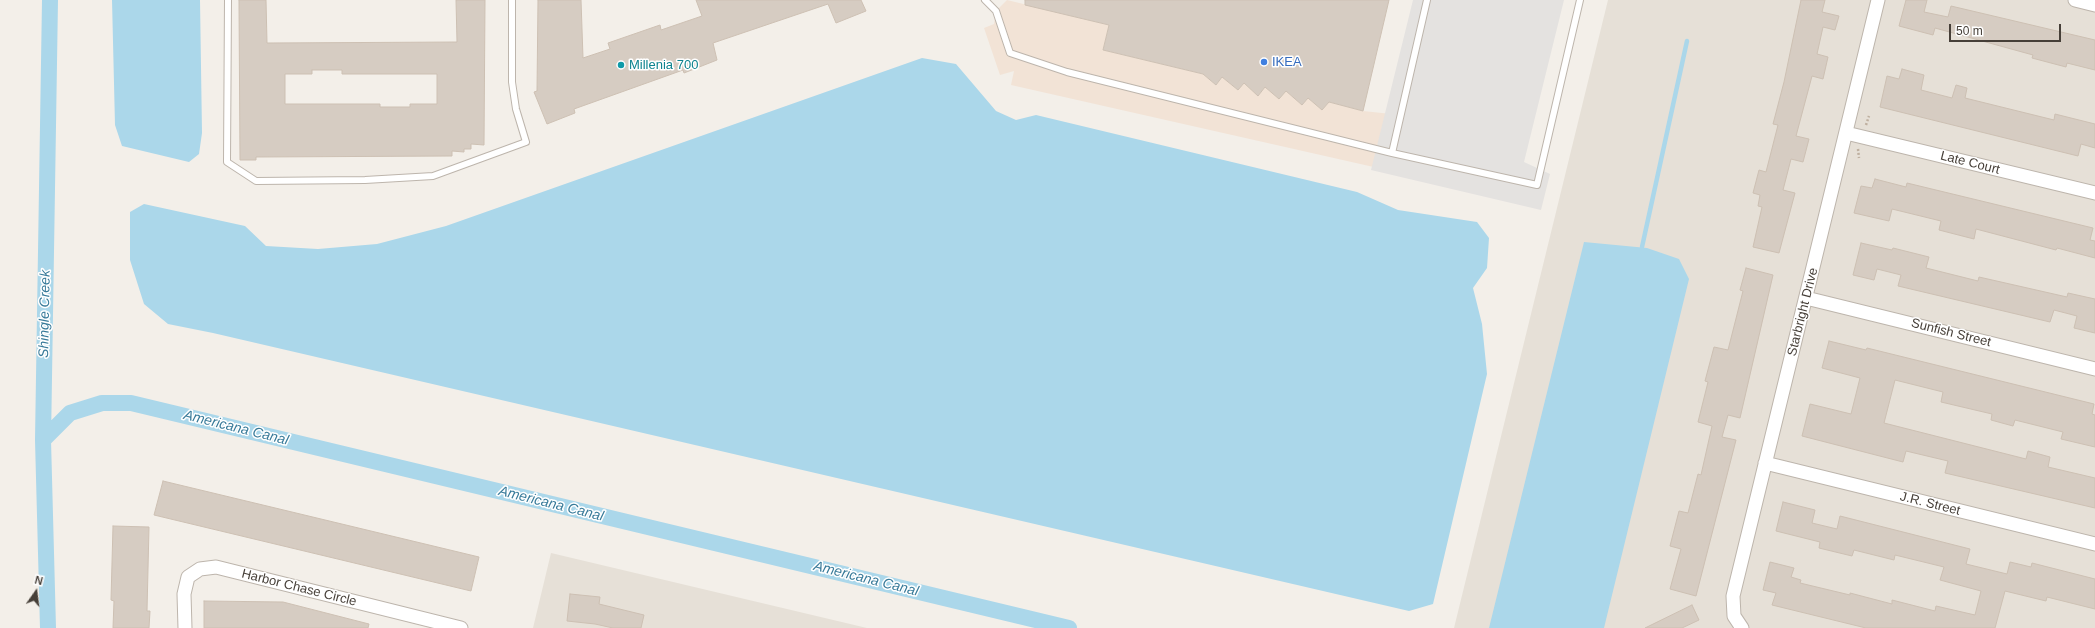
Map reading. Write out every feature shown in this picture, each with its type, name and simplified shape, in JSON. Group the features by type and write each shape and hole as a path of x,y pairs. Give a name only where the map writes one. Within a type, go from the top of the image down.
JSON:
{"street":[{"name":"Starbright Drive","path":"1740,625 1732,610 1733,596 1878,0"},
{"path":"2075,0 2095,5"},
{"name":"Late Court","path":"1846,133 2095,194"},
{"name":"Sunfish Street","path":"1806,298 2095,369"},
{"name":"J.R. Street","path":"1765,463 2095,544"},
{"name":"Harbor Chase Circle","path":"185,628 184,594 188,577 200,569 216,567 461,628"}],"lane":[{"path":"228,1 227,162 256,181 365,180 433,176 526,142 516,109 512,82 512,0"},
{"path":"985,0 996,10 1010,53 1067,72 1392,153 1537,185 1580,0"},
{"path":"1392,153 1427,0"}],"shaded area":[{"path":"1007,0 1109,25 1103,50 1203,74 1216,85 1222,77 1238,90 1244,83 1258,96 1265,87 1279,99 1286,91 1302,105 1308,98 1322,110 1329,102 1363,111 1401,115 1378,168 1011,85 1014,71 1000,75 984,28 994,24 996,11"},
{"path":"1413,0 1564,0 1524,162 1550,174 1541,210 1371,170"},
{"path":"1608,0 2095,0 2095,628 1454,628"},
{"path":"551,553 867,628 533,628"}],"water":[{"path":"112,0 200,0 202,133 199,154 189,162 122,146 115,125"},
{"path":"922,58 956,64 996,111 1016,120 1036,115 1357,192 1398,210 1477,222 1489,238 1487,268 1473,288 1482,324 1487,374 1433,604 1409,611 213,333 168,324 144,304 130,260 130,212 144,204 245,226 266,246 318,249 377,244 446,226"},
{"path":"1584,242 1647,248 1679,259 1689,279 1604,628 1489,628"}],"building":[{"path":"239,0 266,0 267,43 457,42 456,0 485,0 484,145 471,144 471,149 464,149 464,152 452,151 452,156 256,157 256,160 240,160","holes":["312,70 342,70 342,74 437,74 437,104 410,104 410,107 380,107 380,104 285,104 285,74 312,74"]},
{"name":"Millenia 700","path":"538,0 581,0 583,58 610,49 608,43 660,25 661,30 702,16 696,0 861,0 866,11 836,23 828,4 713,43 717,60 684,73 683,70 574,109 575,113 547,124 534,92 537,91"},
{"name":"IKEA","path":"1025,0 1389,0 1363,111 1329,102 1322,110 1308,98 1302,105 1286,91 1279,99 1265,87 1258,96 1244,83 1238,90 1222,77 1216,85 1203,74 1103,50 1109,25 1025,5"},
{"path":"1801,0 1825,0 1822,12 1839,16 1835,30 1823,27 1817,54 1828,57 1823,79 1812,76 1796,136 1809,139 1803,162 1791,159 1783,190 1795,193 1779,253 1753,247 1762,207 1758,206 1760,195 1753,193 1759,170 1766,172 1778,125 1773,124 1784,82"},
{"path":"1906,0 1927,0 1924,12 1948,17 1951,6 2095,40 2095,70 2067,63 2066,67 2032,58 2033,55 1935,28 1933,35 1899,26"},
{"path":"1902,69 1924,75 1921,90 1952,98 1956,85 1967,88 1965,98 2054,120 2055,114 2095,124 2095,148 2081,144 2078,156 1880,107 1887,76 1899,79"},
{"path":"1875,179 1906,187 1907,183 2093,228 2090,240 2095,241 2095,258 2057,248 2056,250 1976,229 1974,239 1939,230 1941,221 1892,209 1889,221 1854,213 1861,186 1872,188"},
{"path":"1861,243 1892,250 1893,248 1929,257 1926,268 1978,281 1979,277 2067,297 2068,293 2095,299 2095,333 2074,328 2077,316 2054,310 2050,322 1898,286 1901,275 1877,269 1874,280 1853,275"},
{"path":"1746,268 1773,275 1740,418 1728,415 1722,437 1736,440 1696,596 1670,589 1681,549 1670,546 1679,511 1688,513 1698,474 1701,475 1712,426 1698,422 1708,382 1705,381 1714,347 1728,350 1743,291 1740,290"},
{"path":"1829,341 1866,350 1867,348 2094,404 2092,414 2095,415 2095,447 2061,439 2063,432 2015,420 2013,426 1991,420 1992,414 1941,402 1943,392 1895,380 1884,423 2026,459 2028,451 2050,457 2048,467 2095,478 2095,508 1945,473 1948,461 1906,451 1903,462 1802,436 1810,404 1851,414 1860,378 1822,368"},
{"path":"163,481 479,557 471,591 154,515"},
{"path":"1783,502 1815,510 1812,523 1837,529 1840,516 1970,549 1966,564 2007,574 2010,562 2031,567 2032,563 2095,579 2095,609 2047,597 2046,601 2005,591 1995,628 1866,628 1772,605 1776,593 1763,590 1770,562 1794,568 1791,577 1801,580 1800,583 1850,595 1850,593 1892,604 1892,600 1935,611 1936,606 1975,615 1981,591 1940,580 1944,567 1895,555 1894,560 1854,550 1852,556 1819,548 1820,542 1776,531"},
{"path":"113,526 149,527 147,611 150,611 149,628 113,628 114,601 111,600"},
{"path":"570,594 600,597 599,604 644,615 641,628 613,628 595,624 567,621"},
{"path":"204,601 283,602 369,624 368,628 204,628"},
{"path":"1692,605 1699,620 1682,628 1645,628"}],"waterway":[{"name":"Shingle Creek","path":"48,628 43,440 50,0"},
{"path":"1642,247 1687,41"},
{"name":"Americana Canal","path":"43,440 70,413 102,403 131,403 1069,628"}],"place":[{"name":"IKEA","path":"1264,62"},
{"name":"Millenia 700","path":"621,65"}]}
